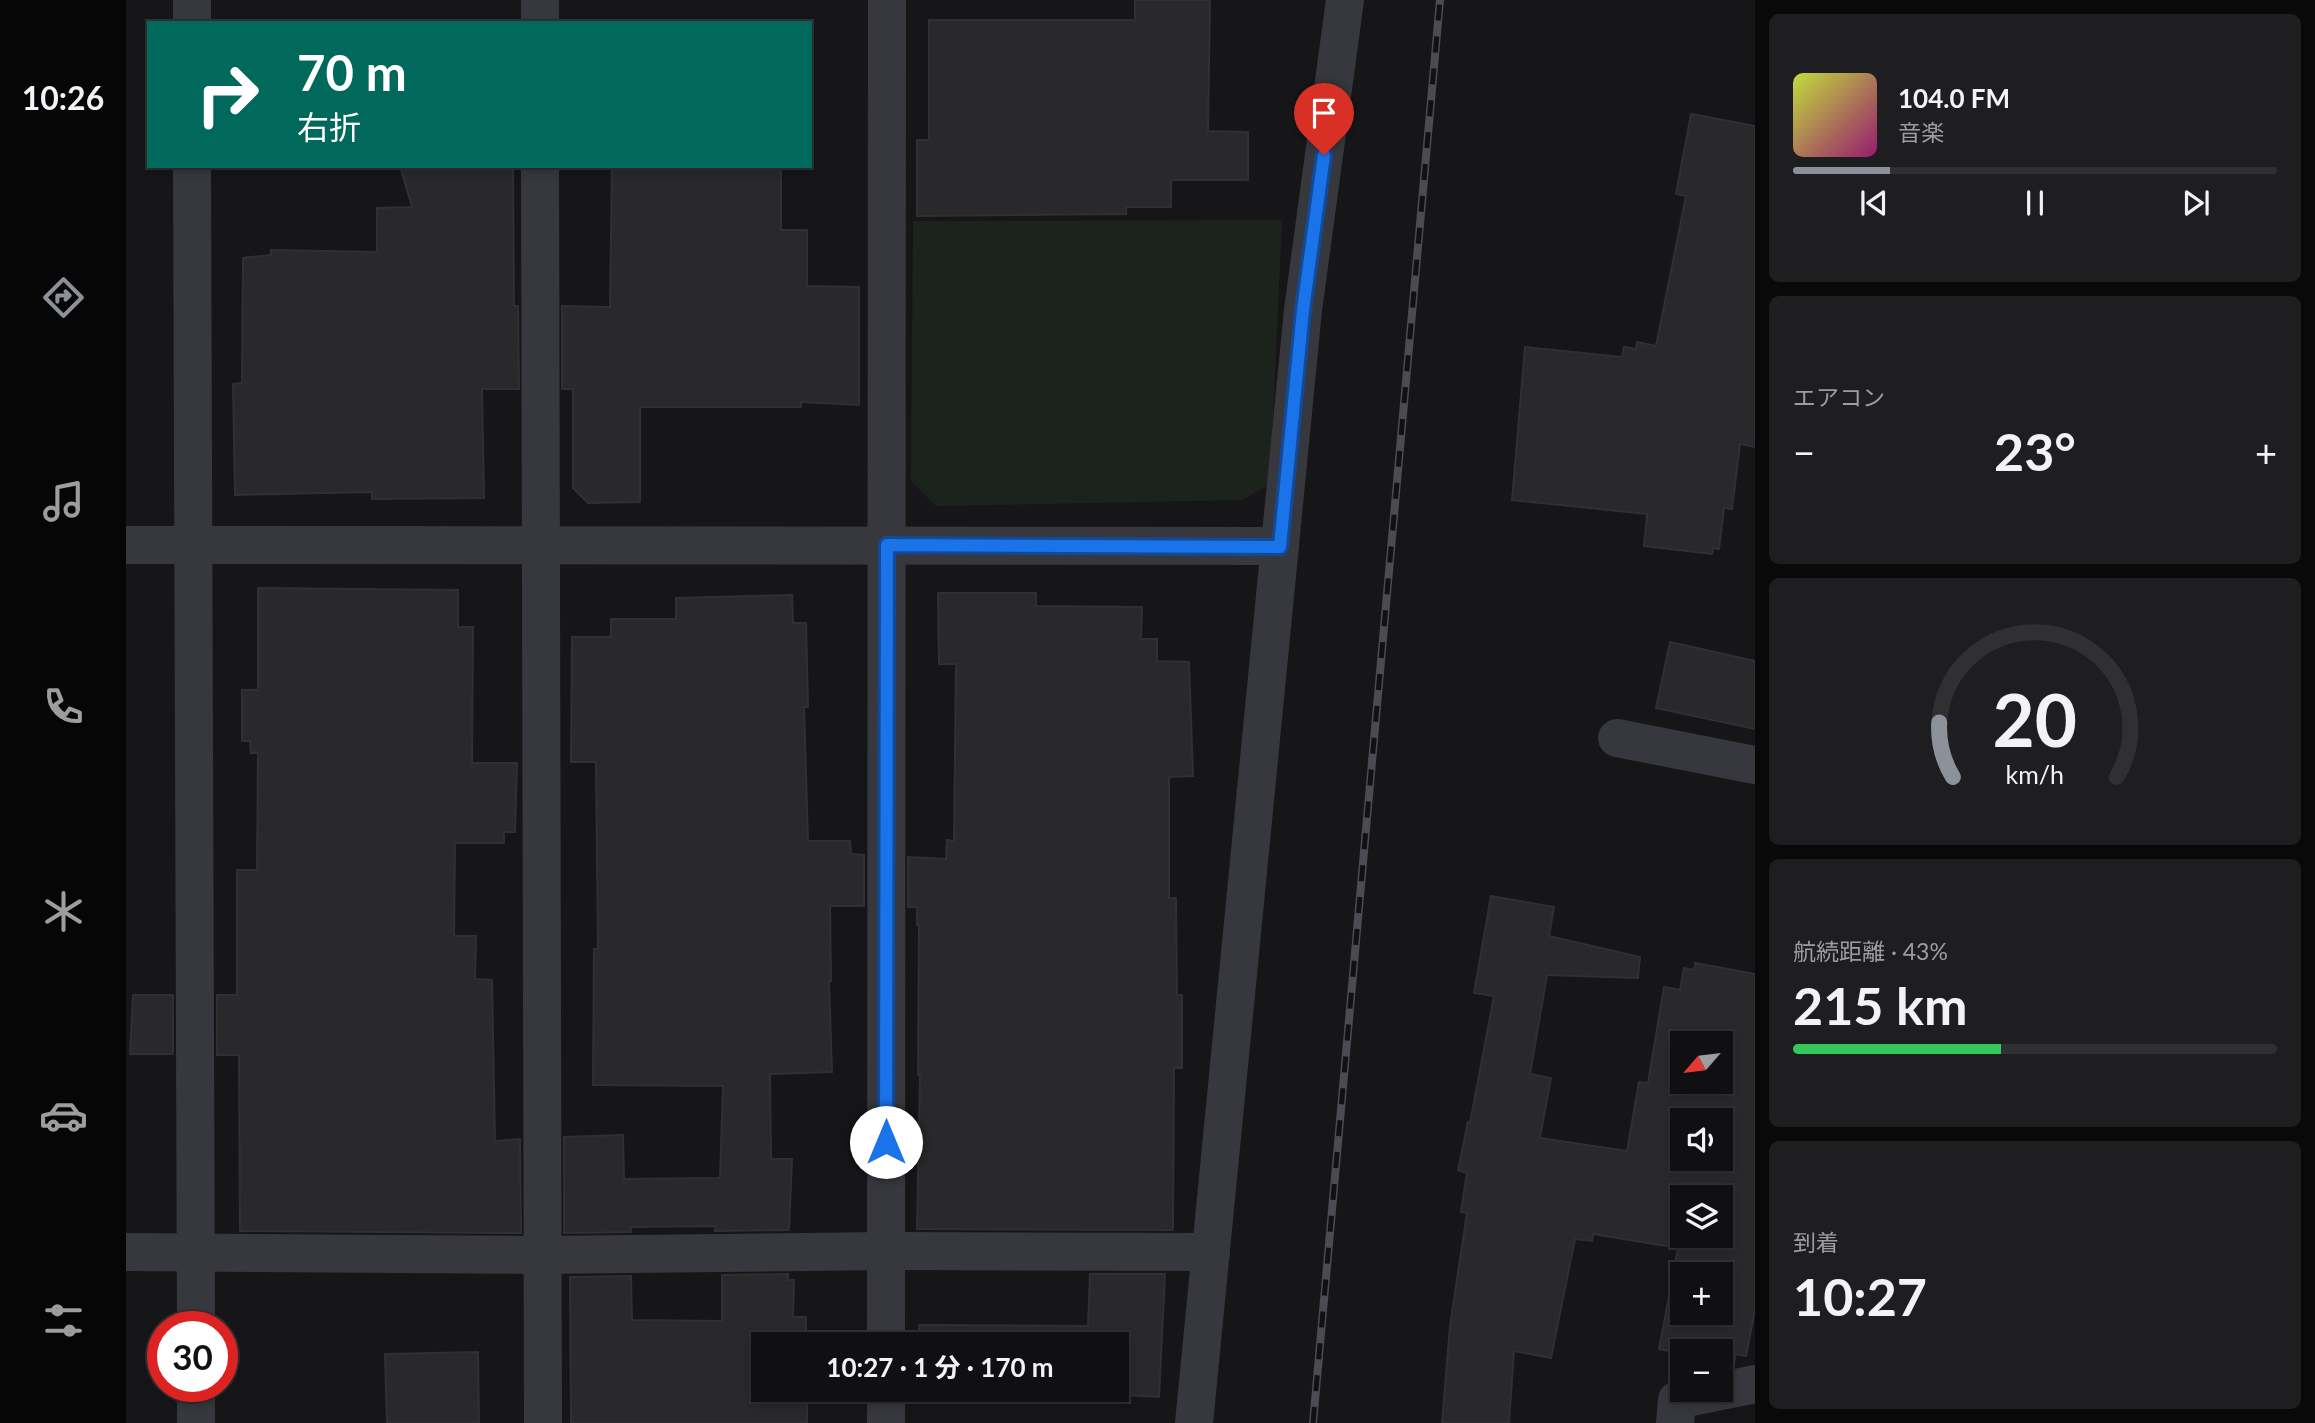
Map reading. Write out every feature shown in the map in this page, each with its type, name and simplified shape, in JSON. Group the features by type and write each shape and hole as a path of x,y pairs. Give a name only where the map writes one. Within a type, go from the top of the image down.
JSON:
{"street":[{"path":"192,0 192,21"},
{"path":"540,0 540,21"},
{"path":"886,1332 887,0"},
{"path":"1194,1423 1303,310 1345,0"},
{"path":"192,168 196,1311"},
{"path":"540,168 544,1423"},
{"path":"126,545 1280,547"},
{"path":"1617,738 1755,765"},
{"path":"126,1252 543,1255 886,1251 1211,1252"},
{"path":"1675,1423 1677,1400 1755,1384"},
{"path":"196,1402 196,1423"},
{"path":"886,1402 886,1423"}],"shaded area":[{"path":"1282,220 1270,484 1242,500 936,506 911,481 913,221"}],"building":[{"path":"1135,0 1210,0 1208,131 1248,132 1248,180 1171,180 1171,207 1126,207 1126,214 917,216 917,140 929,140 929,20 1135,20"},
{"path":"1691,114 1755,126 1755,447 1740,444 1732,509 1724,508 1719,549 1713,548 1712,554 1644,546 1647,514 1512,500 1525,347 1622,357 1624,347 1636,349 1637,342 1656,346 1686,196 1676,194"},
{"path":"401,168 513,168 514,306 518,306 519,389 482,389 484,498 372,499 372,492 235,495 233,384 242,383 243,258 271,255 271,250 377,252 377,208 412,207"},
{"path":"612,168 781,168 781,230 807,230 807,286 859,287 859,405 801,402 801,407 640,407 640,502 588,503 573,488 573,389 562,389 562,306 610,307"},
{"path":"258,588 458,590 458,627 473,627 472,763 517,763 515,832 504,832 504,843 455,843 454,936 476,936 475,979 492,980 495,1141 520,1139 521,1233 240,1231 239,1055 217,1055 217,995 237,995 237,870 257,870 258,753 251,753 250,741 242,741 242,690 258,690"},
{"path":"938,593 1036,593 1036,606 1142,607 1141,639 1157,639 1157,661 1189,662 1193,776 1169,777 1169,898 1176,898 1177,995 1182,995 1182,1068 1174,1068 1173,1230 917,1229 919,925 917,907 908,907 908,857 946,859 947,840 954,841 956,664 939,664"},
{"path":"792,595 793,623 806,623 808,707 804,707 808,841 850,841 851,854 864,855 864,906 830,906 832,1072 770,1074 771,1159 792,1159 789,1230 715,1231 716,1226 631,1227 631,1232 564,1233 564,1137 623,1135 624,1179 720,1178 723,1086 593,1085 594,949 598,949 596,762 571,762 572,637 611,637 611,619 676,619 676,598"},
{"path":"1670,642 1755,661 1755,729 1656,708"},
{"path":"1491,896 1554,907 1549,936 1640,957 1638,978 1547,975 1530,1074 1551,1078 1540,1138 1627,1151 1639,1082 1648,1083 1664,987 1680,990 1684,968 1694,970 1695,963 1755,974 1755,1310 1746,1356 1736,1354 1733,1363 1733,1339 1670,1339 1670,1351 1659,1349 1670,1291 1670,1325 1733,1325 1733,1262 1675,1262 1678,1248 1733,1248 1733,1185 1670,1185 1670,1247 1593,1234 1592,1241 1575,1239 1551,1358 1514,1351 1509,1423 1442,1423 1450,1326 1467,1213 1461,1212 1467,1173 1458,1170 1468,1122 1470,1123 1494,996 1474,993"},
{"path":"133,995 173,995 173,1054 130,1054"},
{"path":"788,1274 788,1280 794,1280 793,1317 806,1317 806,1332 751,1332 751,1402 807,1402 807,1423 571,1423 570,1277 631,1276 632,1320 722,1321 722,1275"},
{"path":"1090,1274 1165,1274 1159,1397 1129,1395 1129,1332 919,1332 919,1325 1088,1326"},
{"path":"478,1352 479,1423 387,1423 385,1354"}],"railway":[{"path":"1313,1423 1440,0"}],"route":[{"path":"886,1142 887,545 1280,547 1303,310 1324,155"}]}
